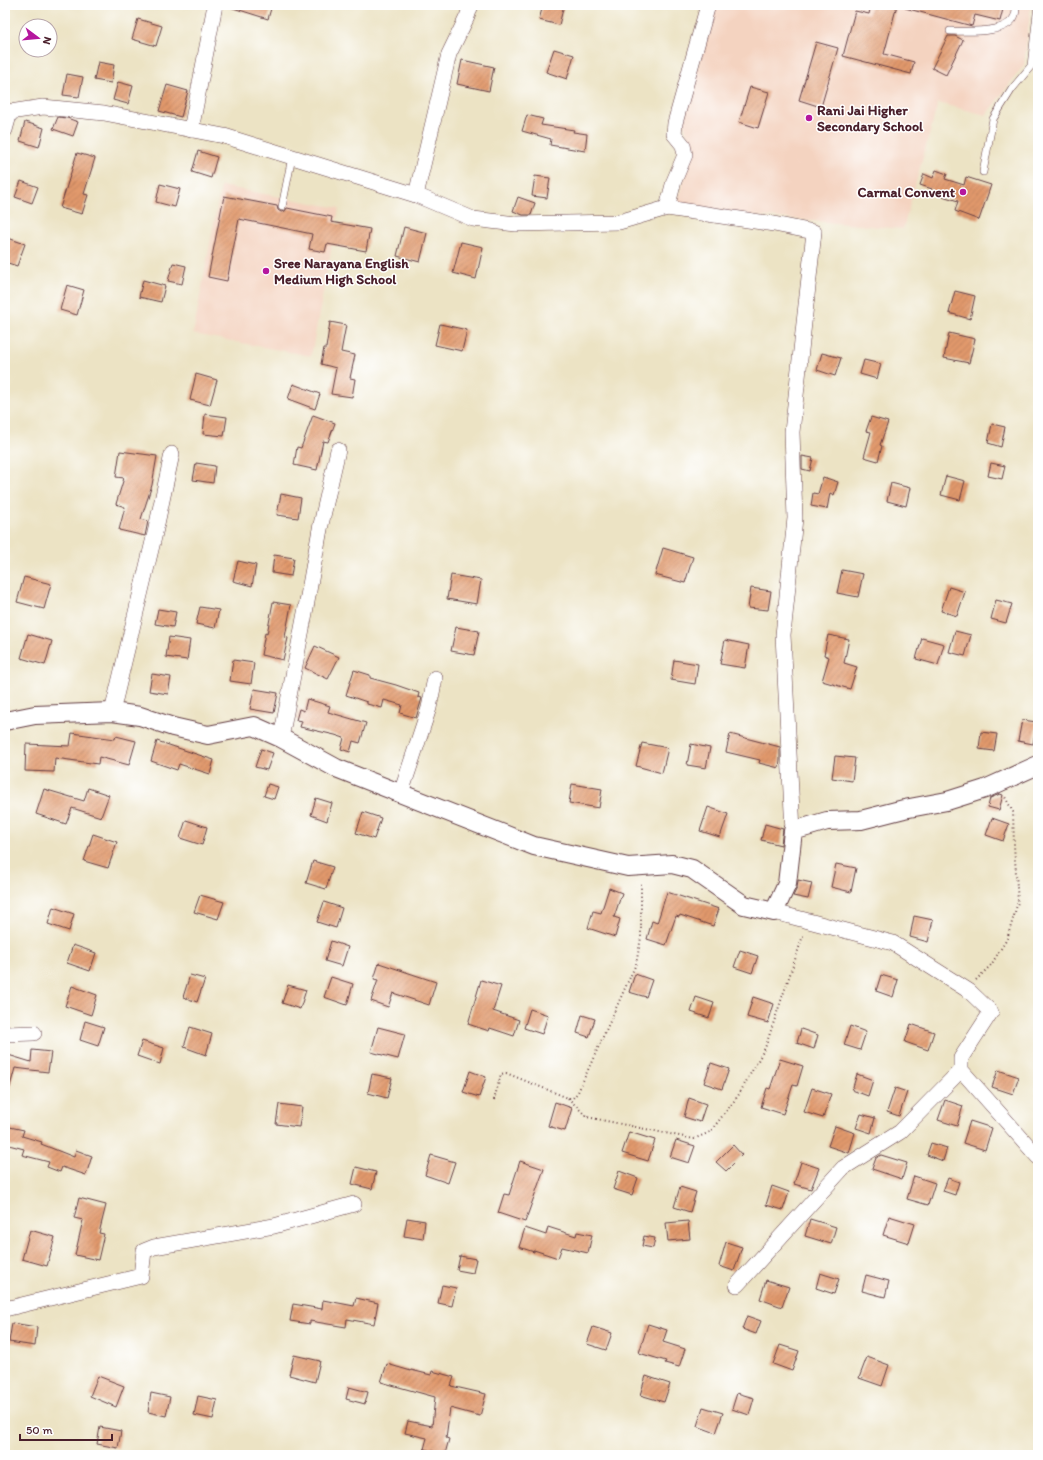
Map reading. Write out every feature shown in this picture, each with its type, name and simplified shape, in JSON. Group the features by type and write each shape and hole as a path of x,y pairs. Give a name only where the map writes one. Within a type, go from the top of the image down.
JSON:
{"street":[{"path":"191,130 215,5"},
{"path":"416,196 449,54 468,17 471,5"},
{"path":"667,208 674,181 685,155 683,145 674,134 675,123 708,5"},
{"path":"5,130 8,111 43,107 104,113 224,136 416,196 473,219 516,224 619,222 667,208 774,224 814,232 792,432 795,518 783,635 793,831 786,884 774,912"},
{"path":"281,738 306,613 320,529 338,450"},
{"path":"112,712 155,533 172,454"},
{"path":"401,793 428,708 435,678"},
{"path":"5,721 35,715 112,712 140,716 173,727 208,735 254,726 281,738 336,768 534,846 628,866 672,864 692,869 744,905 808,920 893,943 967,989 991,1012 961,1058 961,1070 1038,1158"},
{"path":"793,831 826,821 861,820 904,808 947,801 985,789 1038,766"},
{"path":"5,1034 34,1033"},
{"path":"738,1286 843,1168 900,1132 961,1070"},
{"path":"5,1309 141,1276 144,1251 154,1247 274,1226 354,1204"}],"lane":[{"path":"950,31 986,31 1000,28 1009,23 1015,16 1016,5"},
{"path":"983,172 993,119 1012,89 1031,66 1038,5"},
{"path":"282,207 292,157"}],"path":[{"path":"967,989 991,965 1006,940 1018,902 1013,812 998,783"},
{"path":"568,1098 573,1098 578,1092 636,964 641,938 641,866"},
{"path":"494,1100 499,1077 501,1074 506,1073 568,1098 587,1116 694,1139 710,1132 738,1096 765,1048 808,920"}],"shaded area":[{"name":"Rani Jai Higher Secondary School","path":"715,5 1031,5 1024,65 986,115 938,103 903,229 676,209 692,150 683,121"},
{"name":"Sree Narayana English Medium High School","path":"221,186 339,208 311,356 193,334"}],"building":[{"path":"231,5 272,5 268,19 230,7"},
{"path":"543,5 564,5 559,25 539,20"},
{"path":"871,5 897,5 884,54 914,62 911,74 843,56 855,11 869,14"},
{"path":"906,5 1004,5 1000,21 975,15 972,26 905,8"},
{"path":"138,19 162,26 156,46 132,39"},
{"path":"948,36 955,36 963,40 946,75 932,68"},
{"path":"816,42 838,48 821,107 799,100"},
{"path":"554,49 574,55 567,79 546,72"},
{"path":"462,60 494,67 489,91 457,84"},
{"path":"98,62 114,65 111,83 94,80"},
{"path":"67,74 83,77 79,97 63,95"},
{"path":"118,82 133,86 128,104 113,100"},
{"path":"167,85 188,91 181,117 159,111"},
{"path":"750,87 769,92 758,128 739,122"},
{"path":"527,115 543,119 541,125 574,130 573,132 587,134 585,151 550,145 551,139 522,131"},
{"path":"58,117 67,118 78,122 73,136 53,129"},
{"path":"25,122 44,128 39,147 20,141"},
{"path":"198,151 217,157 211,178 192,172"},
{"path":"77,153 95,158 84,194 88,195 82,214 60,208"},
{"path":"936,170 947,174 945,179 964,185 966,177 991,185 979,220 955,211 958,201 930,192 932,189 920,185 924,174 933,178"},
{"path":"535,176 550,178 547,198 532,196"},
{"path":"21,181 38,187 32,203 15,197"},
{"path":"160,184 180,189 175,207 156,202"},
{"path":"224,196 277,206 278,210 281,212 285,211 287,208 332,217 331,222 370,229 366,251 327,244 325,252 309,249 312,234 239,219 227,281 208,277"},
{"path":"518,197 535,203 531,215 523,215 513,211"},
{"path":"404,227 427,233 420,262 397,256"},
{"path":"5,237 25,244 17,266 5,262"},
{"path":"461,242 483,247 476,279 453,273"},
{"path":"173,263 186,266 182,284 168,281"},
{"path":"143,280 165,286 161,302 139,297"},
{"path":"67,285 84,290 77,315 60,310"},
{"path":"955,291 975,296 970,319 949,313"},
{"path":"330,322 346,325 341,352 355,355 350,378 355,379 352,397 331,394 336,368 321,364 324,348 326,348"},
{"path":"440,324 467,330 462,351 435,345"},
{"path":"949,333 975,339 969,363 944,358"},
{"path":"822,353 841,358 835,376 817,370"},
{"path":"864,360 881,364 877,379 860,374"},
{"path":"196,374 217,380 210,405 190,400"},
{"path":"293,384 320,394 315,409 288,399"},
{"path":"205,414 227,417 224,436 203,434"},
{"path":"313,415 335,423 328,442 323,441 317,470 294,465 297,447 301,448"},
{"path":"871,417 888,422 880,445 882,446 878,461 864,457 871,432 866,431"},
{"path":"992,424 1005,427 1001,447 988,443"},
{"path":"120,451 157,456 152,485 141,519 148,521 145,536 119,530 125,507 116,504 124,478 116,477"},
{"path":"802,456 813,458 810,471 802,469"},
{"path":"196,463 215,466 213,483 193,480"},
{"path":"991,463 1005,466 1002,479 988,476"},
{"path":"946,476 965,481 960,500 941,495"},
{"path":"823,477 838,482 834,495 830,493 827,509 811,506 813,493 818,494"},
{"path":"891,483 910,488 906,506 887,501"},
{"path":"281,494 301,498 298,518 277,515"},
{"path":"663,548 693,557 685,583 655,575"},
{"path":"274,555 294,558 291,576 272,573"},
{"path":"238,561 256,565 252,586 233,581"},
{"path":"842,570 863,574 858,597 837,593"},
{"path":"451,575 481,580 477,604 447,599"},
{"path":"24,577 51,584 44,609 17,602"},
{"path":"949,587 965,592 957,616 941,611"},
{"path":"751,588 771,591 768,610 748,608"},
{"path":"996,600 1012,604 1006,623 991,619"},
{"path":"273,602 291,605 285,637 288,638 283,660 261,655 265,633 267,634"},
{"path":"200,607 219,610 215,628 196,624"},
{"path":"158,609 176,612 173,627 155,624"},
{"path":"456,627 479,631 474,655 451,651"},
{"path":"955,631 971,635 965,656 949,652"},
{"path":"28,634 52,641 45,665 21,658"},
{"path":"828,635 849,639 844,663 857,667 850,689 822,681 829,657 824,655"},
{"path":"169,637 190,640 187,660 166,657"},
{"path":"922,638 944,644 938,665 916,659"},
{"path":"725,640 749,645 745,668 720,664"},
{"path":"315,646 339,657 328,679 305,668"},
{"path":"233,660 254,663 251,684 230,681"},
{"path":"674,660 698,664 695,684 671,680"},
{"path":"354,670 370,675 370,678 419,693 418,697 422,698 416,718 400,713 402,705 384,700 382,708 367,704 367,702 346,695"},
{"path":"152,674 171,677 168,694 149,691"},
{"path":"254,689 278,693 274,713 250,709"},
{"path":"307,699 330,706 328,712 366,723 360,743 353,741 350,752 341,749 344,738 300,727 302,721 296,720 299,709 304,711"},
{"path":"1022,720 1037,722 1033,744 1018,741"},
{"path":"981,732 997,734 994,751 979,749"},
{"path":"72,733 115,739 116,736 136,741 129,765 99,757 98,764 55,758 54,772 25,771 26,744 70,746"},
{"path":"730,734 780,747 779,768 759,763 760,760 726,752"},
{"path":"157,741 214,760 210,774 179,764 177,770 151,761"},
{"path":"642,743 668,748 662,773 636,766"},
{"path":"691,744 710,748 706,768 687,765"},
{"path":"261,749 273,753 267,770 255,767"},
{"path":"835,756 855,758 852,781 832,778"},
{"path":"268,784 278,787 274,799 264,796"},
{"path":"572,784 602,789 599,808 569,803"},
{"path":"88,788 109,795 101,817 72,808 66,824 36,814 44,789 84,801"},
{"path":"1000,794 1003,795 999,810 988,807 990,798"},
{"path":"316,798 332,803 327,821 311,815"},
{"path":"708,807 728,814 720,837 700,831"},
{"path":"363,812 381,818 374,839 356,833"},
{"path":"992,818 1009,824 1003,841 986,835"},
{"path":"186,820 207,827 202,845 180,838"},
{"path":"765,824 783,829 781,845 761,840"},
{"path":"93,834 117,842 108,868 84,861"},
{"path":"313,861 333,867 326,889 306,883"},
{"path":"836,864 856,868 851,892 831,887"},
{"path":"798,880 812,883 808,899 793,896 797,888"},
{"path":"609,888 622,893 614,917 620,919 615,937 588,928 593,911 601,913"},
{"path":"667,892 719,909 713,926 680,915 679,917 676,916 666,945 647,939 652,921 657,923"},
{"path":"200,895 224,902 218,919 194,912"},
{"path":"324,902 342,908 336,928 317,922"},
{"path":"53,907 74,914 69,931 48,924"},
{"path":"914,916 933,920 928,942 910,937"},
{"path":"331,941 348,947 342,966 325,961"},
{"path":"73,945 96,953 90,971 67,963"},
{"path":"740,950 758,956 752,973 734,967"},
{"path":"379,963 436,982 429,1005 393,993 388,1007 371,1001 378,980 374,979"},
{"path":"635,974 652,980 646,997 629,992"},
{"path":"190,975 205,979 197,1002 183,997"},
{"path":"881,975 898,980 893,997 876,991"},
{"path":"331,977 353,984 347,1005 324,997"},
{"path":"481,980 501,986 493,1011 519,1020 514,1036 490,1028 489,1031 468,1024"},
{"path":"288,985 306,990 300,1009 282,1003"},
{"path":"72,986 97,995 91,1015 65,1006"},
{"path":"696,997 714,1003 709,1018 691,1012"},
{"path":"753,997 774,1004 768,1023 747,1017"},
{"path":"530,1009 548,1015 542,1034 524,1028"},
{"path":"582,1015 595,1019 589,1037 577,1033"},
{"path":"85,1021 104,1027 98,1046 80,1040"},
{"path":"911,1024 934,1032 928,1050 905,1042"},
{"path":"850,1026 866,1032 860,1050 844,1045"},
{"path":"190,1027 212,1034 206,1055 184,1047"},
{"path":"378,1027 405,1034 398,1059 371,1052"},
{"path":"801,1029 818,1035 814,1049 797,1043"},
{"path":"142,1041 164,1048 160,1064 137,1056"},
{"path":"32,1050 51,1052 48,1072 15,1068 8,1094 5,1093 5,1054 31,1062"},
{"path":"780,1059 803,1066 797,1086 793,1085 783,1114 761,1107 767,1088 770,1089"},
{"path":"711,1063 729,1069 722,1089 704,1083"},
{"path":"998,1070 1019,1077 1013,1094 992,1087"},
{"path":"470,1071 486,1077 479,1097 463,1092"},
{"path":"372,1074 392,1078 387,1098 368,1093"},
{"path":"857,1074 873,1080 868,1096 852,1090"},
{"path":"812,1088 831,1094 823,1118 804,1112"},
{"path":"895,1088 907,1092 899,1116 887,1112"},
{"path":"689,1098 706,1104 700,1122 684,1117"},
{"path":"945,1100 963,1106 957,1126 938,1120"},
{"path":"555,1102 572,1108 565,1131 548,1126"},
{"path":"279,1104 302,1107 299,1127 276,1124"},
{"path":"861,1114 875,1118 871,1133 856,1128"},
{"path":"970,1121 992,1128 985,1150 963,1143"},
{"path":"5,1126 24,1130 22,1136 42,1142 41,1144 74,1157 76,1150 92,1156 86,1175 62,1167 60,1172 47,1167 49,1162 22,1155 24,1149 5,1144"},
{"path":"835,1126 855,1133 849,1153 828,1146"},
{"path":"629,1132 655,1140 648,1161 622,1153"},
{"path":"676,1140 695,1146 689,1163 670,1157"},
{"path":"931,1143 947,1148 943,1161 927,1155"},
{"path":"733,1145 742,1155 726,1171 716,1162"},
{"path":"431,1155 455,1162 448,1183 425,1175"},
{"path":"881,1155 907,1163 902,1179 872,1169 876,1158"},
{"path":"520,1161 544,1169 525,1222 498,1213 504,1194 509,1195"},
{"path":"801,1162 819,1168 811,1189 794,1184"},
{"path":"356,1167 376,1172 372,1189 352,1184"},
{"path":"619,1171 638,1178 632,1195 613,1189"},
{"path":"914,1176 935,1183 928,1205 907,1199"},
{"path":"948,1178 959,1182 955,1195 943,1191"},
{"path":"772,1186 789,1192 783,1210 766,1205"},
{"path":"680,1187 696,1192 690,1212 674,1207"},
{"path":"79,1198 106,1205 99,1233 104,1234 98,1260 75,1255 83,1220 74,1218"},
{"path":"889,1216 915,1224 909,1243 883,1235"},
{"path":"407,1218 425,1221 423,1239 404,1236"},
{"path":"810,1219 836,1227 831,1244 805,1236"},
{"path":"688,1221 690,1239 668,1241 666,1223"},
{"path":"548,1227 576,1236 577,1232 592,1235 588,1253 562,1247 558,1258 519,1247 525,1228 546,1235"},
{"path":"30,1230 55,1237 47,1266 22,1259"},
{"path":"644,1236 655,1238 653,1248 642,1246"},
{"path":"726,1242 742,1247 734,1271 719,1266"},
{"path":"460,1256 476,1259 473,1273 457,1270"},
{"path":"820,1273 839,1279 834,1294 816,1288"},
{"path":"866,1275 889,1281 885,1297 862,1291"},
{"path":"766,1280 789,1287 782,1307 760,1299"},
{"path":"442,1285 456,1288 452,1306 438,1303"},
{"path":"356,1298 378,1303 374,1324 347,1319 346,1327 310,1321 310,1324 290,1321 293,1304 322,1309 323,1300 354,1306"},
{"path":"747,1316 761,1321 756,1334 742,1329"},
{"path":"12,1323 37,1327 35,1346 9,1342"},
{"path":"648,1324 667,1330 663,1342 685,1349 679,1367 665,1363 666,1361 639,1353"},
{"path":"593,1327 612,1333 606,1350 587,1344"},
{"path":"780,1345 799,1351 792,1371 773,1364"},
{"path":"294,1355 320,1361 315,1382 289,1375"},
{"path":"867,1357 889,1365 882,1386 859,1378"},
{"path":"387,1364 431,1375 432,1371 454,1377 451,1386 486,1394 480,1416 450,1408 446,1438 449,1439 445,1454 424,1449 427,1438 405,1433 408,1421 432,1426 435,1397 381,1382"},
{"path":"98,1376 124,1386 116,1407 90,1396"},
{"path":"646,1376 670,1384 664,1402 640,1395"},
{"path":"349,1387 368,1392 365,1404 346,1399"},
{"path":"151,1393 170,1397 166,1416 148,1412"},
{"path":"737,1393 754,1398 749,1415 732,1409"},
{"path":"198,1396 217,1400 213,1419 194,1415"},
{"path":"703,1407 723,1413 716,1433 697,1426"},
{"path":"100,1427 121,1431 118,1448 97,1444"}],"place":[{"name":"Rani Jai Higher Secondary School","path":"809,118"},
{"name":"Carmal Convent","path":"963,192"},
{"name":"Sree Narayana English Medium High School","path":"266,271"}]}
